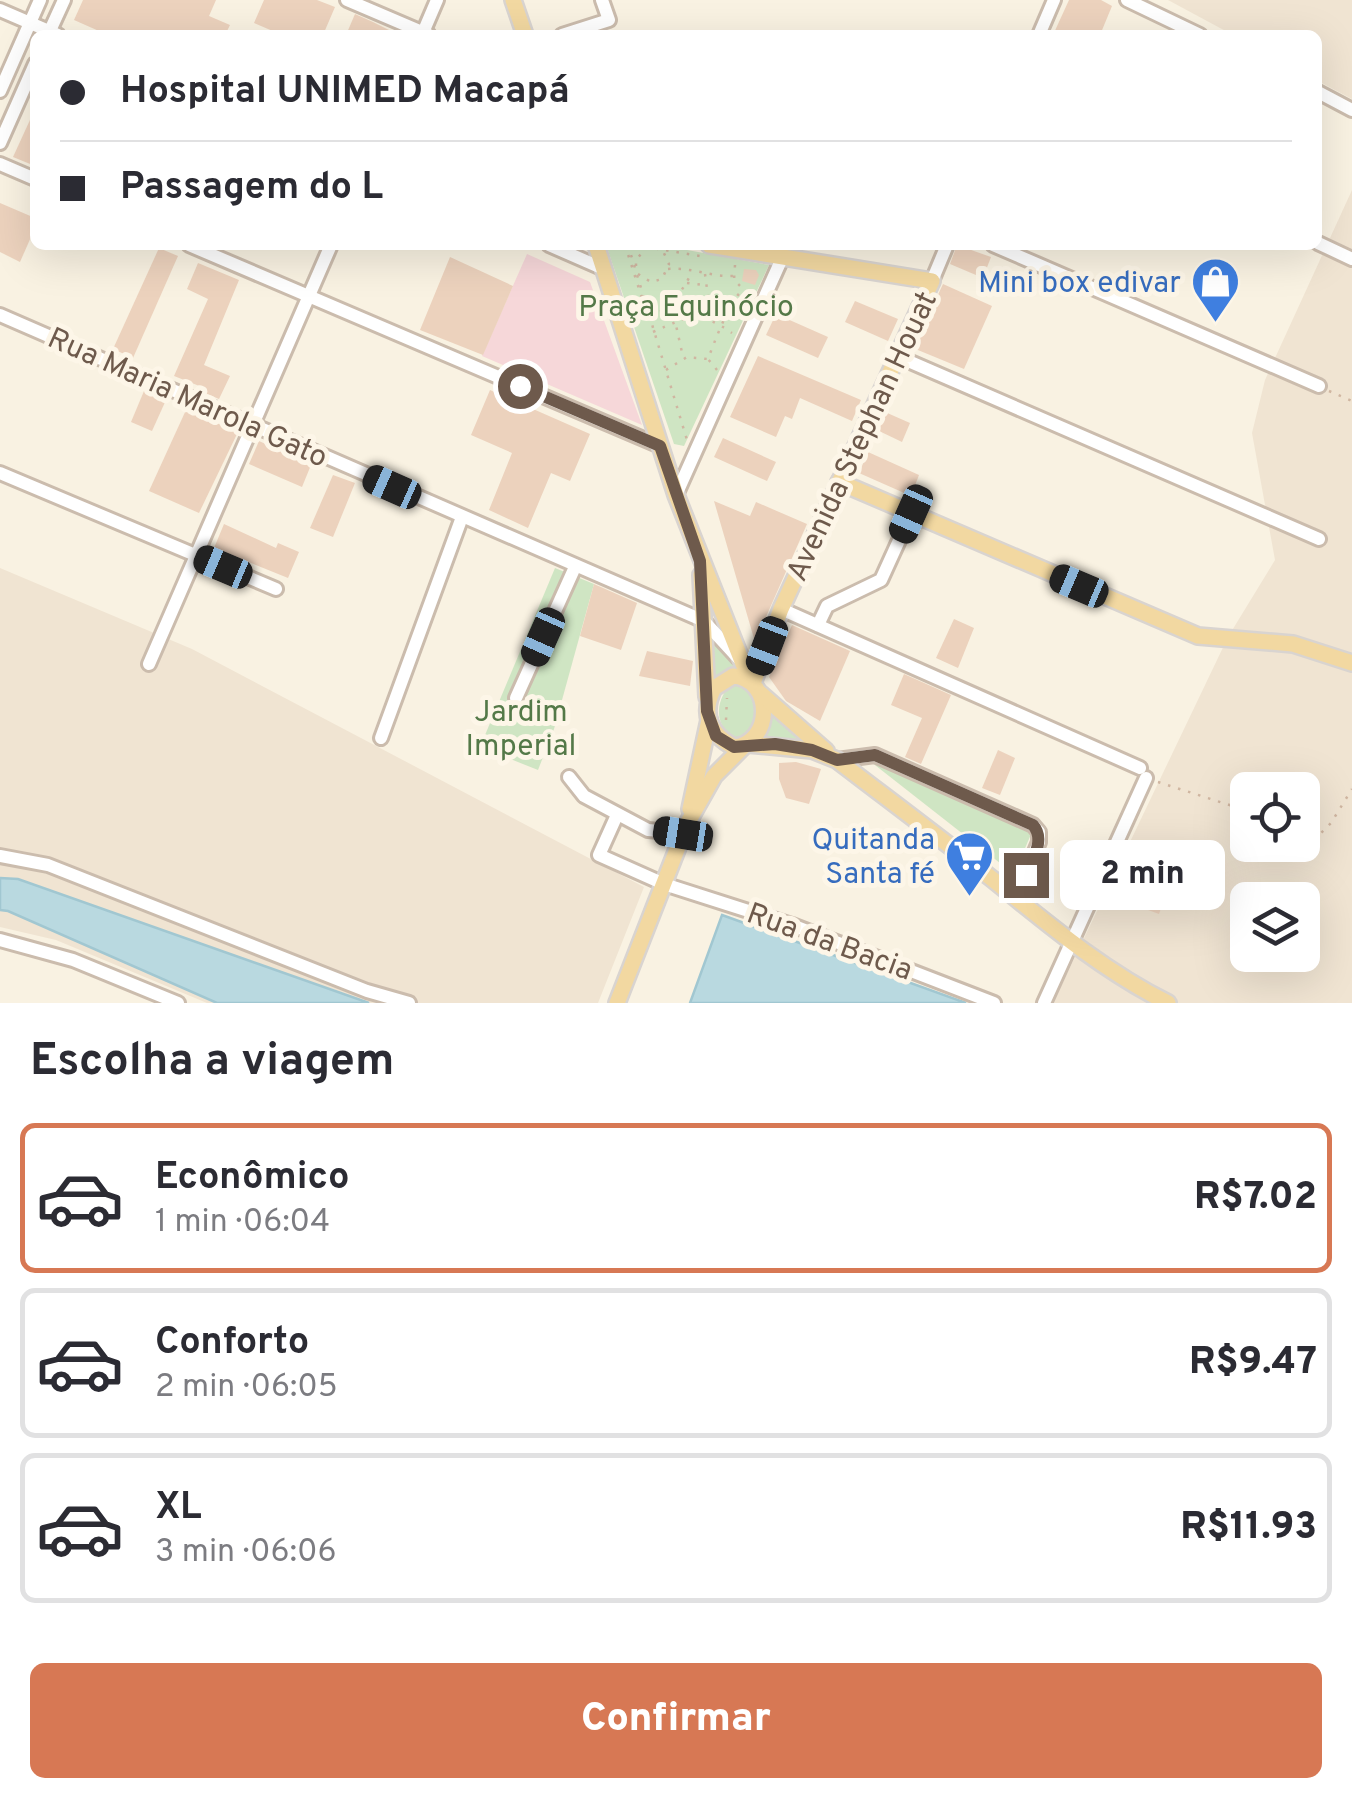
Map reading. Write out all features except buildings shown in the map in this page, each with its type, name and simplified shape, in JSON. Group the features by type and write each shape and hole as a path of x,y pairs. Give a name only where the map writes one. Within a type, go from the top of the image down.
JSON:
{"main road":[{"path":"513,0 523,30"},
{"path":"598,250 676,495 752,680 763,722 714,776 685,829 616,1003"},
{"path":"704,250 784,256 932,280"},
{"name":"Avenida Stephan Houat","path":"752,680 932,280"},
{"path":"839,482 1198,636 1293,644 1352,663"},
{"path":"685,829 708,720 700,561"},
{"path":"708,701 720,682 733,676 752,680 837,760 1072,943 1119,976 1168,1003"},
{"path":"708,720 711,729 734,747 812,750 837,760"}],"street":[{"path":"0,91 40,0"},
{"path":"53,30 64,0"},
{"path":"347,0 416,30"},
{"path":"426,30 437,0"},
{"path":"577,30 608,20 602,0"},
{"path":"1041,30 1054,0"},
{"path":"1127,0 1190,30"},
{"path":"0,10 44,30"},
{"path":"0,143 30,75"},
{"path":"1322,94 1352,110"},
{"path":"0,164 30,178"},
{"path":"1322,244 1352,259"},
{"path":"200,250 660,446"},
{"path":"149,664 329,250"},
{"path":"565,250 604,269"},
{"name":"Avenida Stephan Houat","path":"932,280 946,250"},
{"path":"1005,250 1318,386"},
{"path":"676,495 784,256"},
{"name":"Rua Maria Marola Gato","path":"0,315 704,621 752,680"},
{"path":"899,357 1319,539"},
{"path":"0,473 276,590"},
{"path":"818,625 827,606 881,580 911,514"},
{"path":"381,738 462,517"},
{"path":"516,698 575,566"},
{"path":"781,609 1143,773 1044,1003"},
{"path":"837,760 875,755 1033,825 1039,832 1039,842 1016,898"},
{"path":"569,777 584,796 648,830 685,829"},
{"name":"Rua da Bacia","path":"617,815 599,855 664,884 792,925 994,1003"},
{"path":"0,856 48,866 350,985 409,1003"},
{"path":"0,940 74,960 178,1003"}],"path":[{"path":"627,250 666,371 683,359 708,359 721,372"},
{"path":"644,250 636,260 640,277 652,282 662,279 668,270 663,250"},
{"path":"736,262 734,276 742,290 755,300"},
{"path":"668,270 734,276"},
{"path":"648,318 671,304 692,271"},
{"path":"705,274 710,304 728,316 748,314 743,326"},
{"path":"687,284 706,285"},
{"path":"708,359 734,296 742,290"},
{"path":"671,304 683,359"},
{"path":"652,332 688,316 703,318 738,337"},
{"path":"1318,386 1352,400"},
{"path":"688,444 696,426"},
{"path":"1143,773 1230,804"},
{"path":"1320,834 1352,789"}],"shaded area":[{"path":"1168,0 1352,0 1352,99 1322,83 1322,30 1224,30"},
{"path":"1352,190 1352,1003 1053,1003 1228,637 1275,560 1252,433 1265,380"},
{"path":"527,254 590,282 642,425 482,356"},
{"path":"0,568 192,649 644,887 598,1003 207,1003 56,940 0,927"}],"green space":[{"name":"Praça Equinócio","path":"608,250 687,250 769,265 684,446 674,444"},
{"name":"Jardim Imperial","path":"555,568 594,584 554,729 538,770 480,747"},
{"path":"709,631 740,666 739,671 718,677 710,673"},
{"path":"736,684 749,693 754,713 748,735 735,740 720,721 719,707 730,685"},
{"path":"770,707 809,740 763,739"},
{"path":"866,758 1032,832 1014,874"}],"water":[{"path":"0,878 18,879 369,1003 217,1003 0,910"},
{"path":"722,915 966,1003 690,1003"}],"place":[{"name":"Mini box edivar","path":"1216,324"},
{"name":"Quitanda Santa fé","path":"970,898"}],"route":[{"path":"520,386 660,446 700,561 707,711 716,736 734,747 775,744 812,750 837,760 875,755 1033,825 1039,832 1039,842 1026,875"}]}
